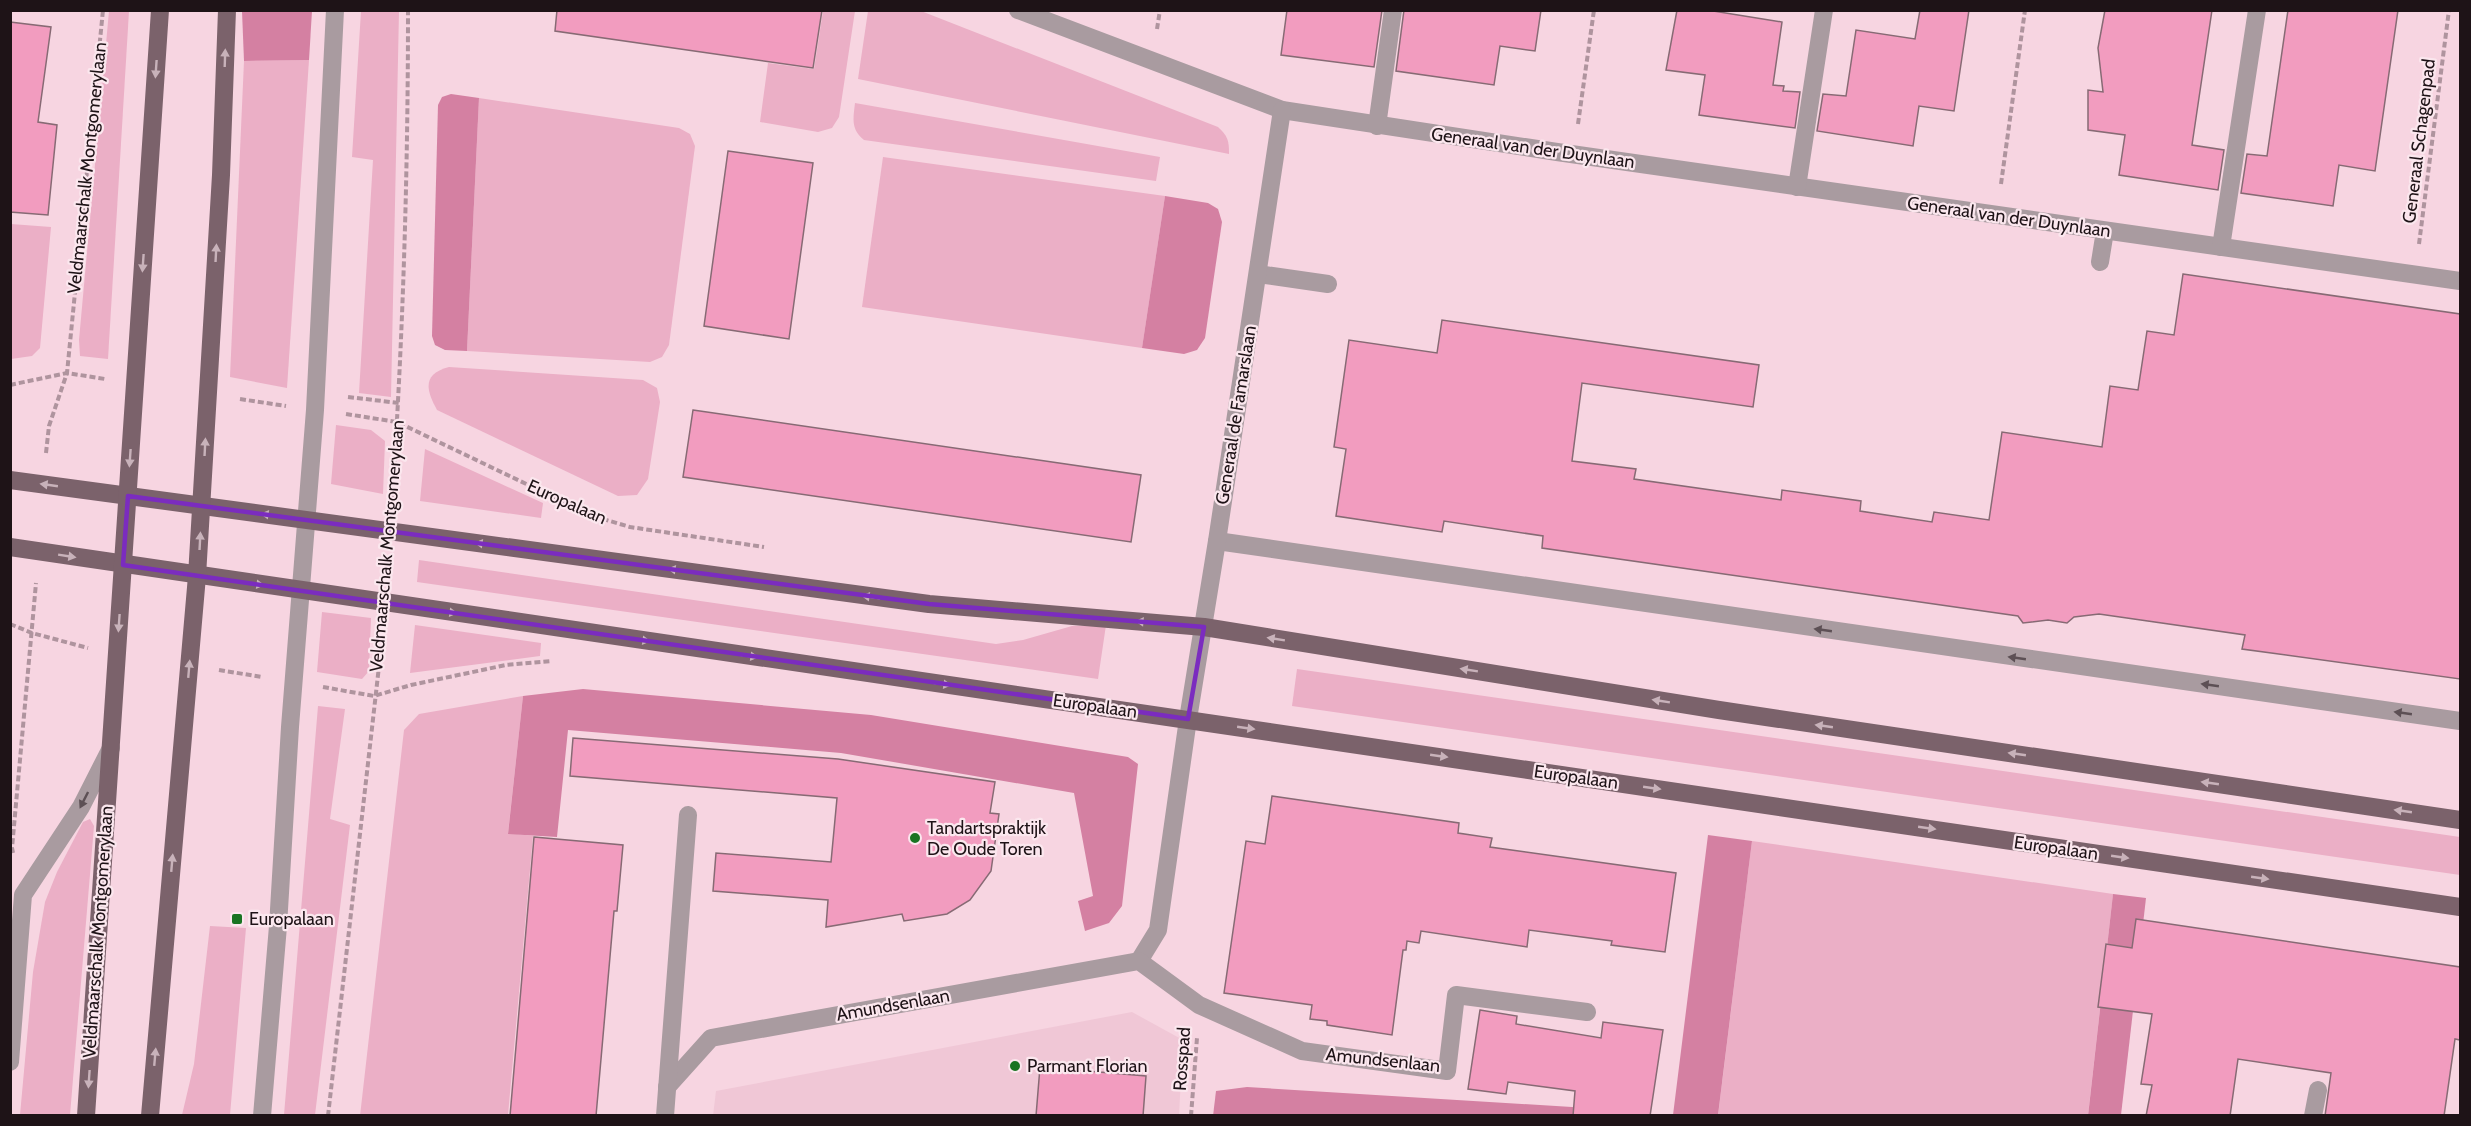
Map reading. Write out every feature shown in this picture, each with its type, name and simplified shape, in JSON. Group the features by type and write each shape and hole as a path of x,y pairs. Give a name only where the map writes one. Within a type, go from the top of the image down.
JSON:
{"main road":[{"name":"Veldmaarschalk Montgomerylaan","path":"86,1116 160,10"},
{"path":"150,1116 202,506 221,175 226,10"},
{"path":"10,480 928,604 1203,627 1719,710 2460,820"},
{"name":"Europalaan","path":"10,547 2460,907"}],"street":[{"path":"262,1116 315,410 335,10"},
{"name":"Generaal van der Duynlaan","path":"1018,10 1282,110 1377,126 2460,281"},
{"path":"1377,126 1393,10"},
{"path":"1797,186 1824,10"},
{"path":"2221,247 2257,10"},
{"name":"Generaal de Famarslaan","path":"1188,719 1282,110"},
{"path":"2100,262 2105,231"},
{"path":"1258,274 1328,284"},
{"path":"1217,541 2460,721"},
{"path":"1139,961 1158,930 1188,719"},
{"name":"Veldmaarschalk Montgomerylaan","path":"10,1062 23,895 81,807 111,748"},
{"path":"665,1116 688,815"},
{"name":"Amundsenlaan","path":"667,1087 711,1038 1139,961 1199,1005 1302,1051 1447,1071 1456,995 1587,1012"},
{"path":"2313,1116 2318,1090"}],"path":[{"name":"Veldmaarschalk Montgomerylaan","path":"390,532 399,403 408,10"},
{"path":"1573,154 1594,10"},
{"path":"1996,214 2025,10"},
{"name":"Generaal Schagenpad","path":"2415,275 2449,10"},
{"name":"Veldmaarschalk Montgomerylaan","path":"42,484 49,426 67,373 102,11"},
{"path":"10,385 67,373 135,384"},
{"name":"Europalaan","path":"207,394 397,422 593,516 630,527 772,548"},
{"path":"348,397 399,403"},
{"path":"23,895 12,848 38,551"},
{"name":"Veldmaarschalk Montgomerylaan","path":"328,1116 386,603"},
{"path":"374,696 411,685 506,665 561,660"},
{"name":"Rosspad","path":"1191,1116 1199,1005"}],"highlighted area":[{"path":"128,496 929,604 1204,627 1188,719 123,565"}],"shaded area":[{"path":"109,11 129,11 108,359 80,356 79,340"},
{"path":"242,11 312,11 309,60 244,61"},
{"path":"361,11 399,11 391,397 359,393 373,160 352,157"},
{"path":"823,11 855,11 839,117 832,128 818,132 760,122 768,63 814,69"},
{"path":"868,11 921,11 1218,127 1227,139 1229,154 858,79"},
{"path":"309,60 287,388 230,377 244,61"},
{"path":"451,94 479,98 467,351 445,350 435,345 432,336 438,105 442,97"},
{"path":"479,98 679,128 690,134 695,146 669,345 662,357 650,362 467,351"},
{"path":"855,103 1160,157 1156,181 864,140 854,124"},
{"path":"883,157 1165,196 1142,348 862,307"},
{"path":"1165,196 1208,203 1218,209 1222,222 1205,338 1197,350 1184,354 1142,348"},
{"path":"11,224 51,227 40,348 32,356 11,359"},
{"path":"449,367 643,380 657,388 660,402 648,479 637,495 618,496 437,410 430,396 430,378 440,370"},
{"path":"336,425 371,430 385,441 383,494 331,484"},
{"path":"425,449 543,503 541,518 420,501"},
{"path":"419,560 996,644 1023,640 1072,626 1106,625 1098,679 417,582"},
{"path":"322,612 371,618 369,671 362,679 317,672"},
{"path":"415,625 541,643 540,656 410,673"},
{"path":"1297,669 2460,837 2460,875 1292,706"},
{"path":"583,689 871,715 1128,757 1138,764 1122,906 1109,923 1085,931 1078,901 1093,896 1074,793 841,753 568,730 557,837 508,834 523,696"},
{"path":"523,696 508,833 533,836 508,1115 360,1116 404,730 419,714"},
{"path":"318,706 345,709 330,819 350,825 315,1115 284,1115"},
{"path":"90,819 94,826 70,1115 20,1115 33,972 45,902 57,872 83,822"},
{"path":"1708,835 1752,841 1718,1115 1673,1115"},
{"path":"1752,841 2113,894 2088,1115 1718,1116"},
{"path":"2113,894 2146,898 2121,1115 2088,1116"},
{"path":"210,926 246,928 230,1115 182,1115 194,1064"},
{"name":"Parmant Florian","path":"1132,1012 1183,1040 1179,1115 713,1116 716,1091"},
{"path":"1247,1087 1572,1107 1660,1115 1213,1116 1216,1091"}],"building":[{"path":"557,10 822,10 813,68 555,31"},
{"path":"1287,10 1382,10 1374,67 1281,55"},
{"path":"1404,10 1541,10 1535,51 1500,46 1494,85 1396,71"},
{"path":"1677,10 1707,10 1782,22 1773,85 1784,86 1783,91 1800,92 1795,128 1699,115 1705,75 1666,70"},
{"path":"1920,10 1969,10 1954,111 1919,106 1913,146 1817,131 1823,94 1846,96 1856,30 1915,39"},
{"path":"2105,10 2212,10 2192,145 2224,150 2218,190 2119,175 2125,135 2088,130 2088,90 2103,92 2098,48"},
{"path":"2288,10 2398,10 2375,171 2339,165 2333,206 2241,193 2247,154 2267,156"},
{"path":"10,22 51,27 38,122 57,125 48,215 10,212"},
{"path":"728,151 813,163 789,339 704,326"},
{"path":"2183,274 2460,314 2460,679 2242,649 2245,635 2099,614 2074,617 2067,623 2048,620 2023,623 2018,616 1542,548 1543,536 1444,521 1442,532 1336,516 1346,449 1334,447 1349,340 1437,353 1442,320 1759,365 1753,407 1582,383 1572,461 1636,469 1634,479 1781,500 1782,490 1861,501 1860,511 1932,522 1934,512 1989,520 2002,432 2102,447 2110,386 2138,390 2147,331 2174,335"},
{"path":"693,410 1141,475 1131,542 683,477"},
{"name":"Tandartspraktijk De Oude Toren","path":"573,738 838,759 995,782 990,813 999,814 991,871 970,900 947,914 904,921 902,914 826,927 828,900 713,891 716,853 831,862 837,798 570,776"},
{"path":"1272,796 1459,823 1458,833 1492,838 1490,847 1676,873 1665,952 1611,945 1612,941 1529,930 1527,947 1421,931 1419,943 1407,941 1406,950 1403,950 1392,1035 1327,1025 1327,1021 1310,1019 1312,1005 1224,993 1246,841 1265,844"},
{"path":"534,837 623,845 617,911 614,911 596,1116 510,1116"},
{"path":"2136,919 2460,967 2460,1040 2455,1039 2444,1116 2325,1116 2331,1073 2238,1059 2230,1116 2146,1116 2152,1085 2141,1084 2152,1014 2098,1007 2106,944 2132,948"},
{"path":"1480,1010 1517,1016 1516,1024 1601,1038 1603,1022 1663,1030 1650,1116 1573,1116 1575,1091 1508,1082 1506,1094 1468,1089"},
{"path":"1040,1067 1146,1076 1143,1116 1036,1116"}],"place":[{"name":"Tandartspraktijk De Oude Toren","path":"915,838"},
{"name":"Europalaan","path":"237,919"},
{"name":"Parmant Florian","path":"1015,1066"}]}
